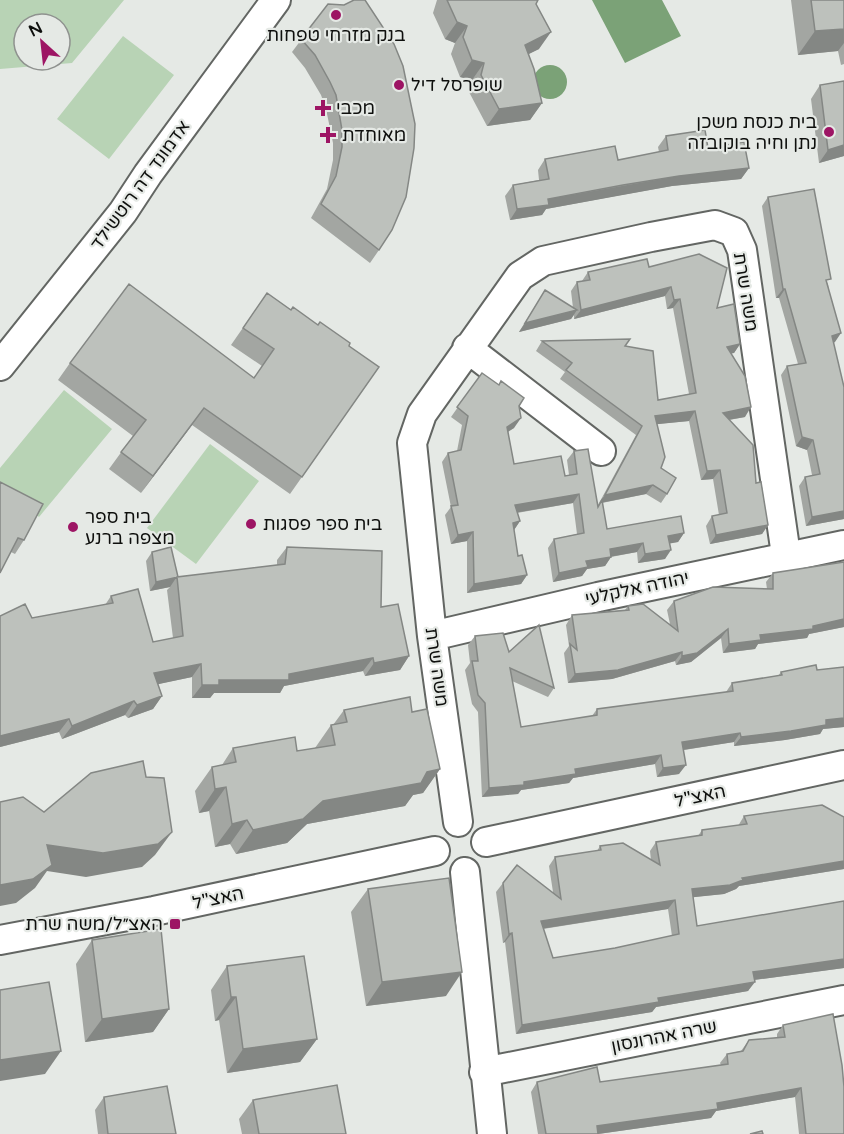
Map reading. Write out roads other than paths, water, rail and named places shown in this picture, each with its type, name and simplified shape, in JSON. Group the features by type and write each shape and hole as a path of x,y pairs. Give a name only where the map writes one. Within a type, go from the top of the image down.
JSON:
{"street":[{"name":"אדמונד דה רוטשילד","path":"0,366 123,212 148,174 276,0"},
{"name":"משה שרת","path":"458,822 432,636 412,443 422,414 520,276 543,261 715,225 734,232 742,250 786,555"},
{"path":"467,348 601,451"},
{"name":"יהודה אלקלעי","path":"432,636 786,555 844,545"},
{"name":"האצ\"ל","path":"486,842 844,765"},
{"path":"458,822 473,824 479,829 486,842 482,861 465,872 446,867 435,851 440,831 458,822"},
{"name":"האצ\"ל","path":"0,940 154,911 435,851"},
{"path":"465,872 492,1134"},
{"name":"שרה אהרונסון","path":"484,1072 843,1009"}],"place":[{"name":"בנק מזרחי טפחות","path":"336,15"},
{"name":"שופרסל דיל","path":"399,85"},
{"name":"מכבי","path":"323,108"},
{"name":"בית כנסת משכן נתן וחיה בוקובזה","path":"829,132"},
{"name":"מאוחדת","path":"328,135"},
{"name":"בית ספר פסגות","path":"251,524"},
{"name":"בית ספר מצפה ברנע","path":"73,527"},
{"name":"האצ״ל/משה שרת","path":"175,924"}]}
